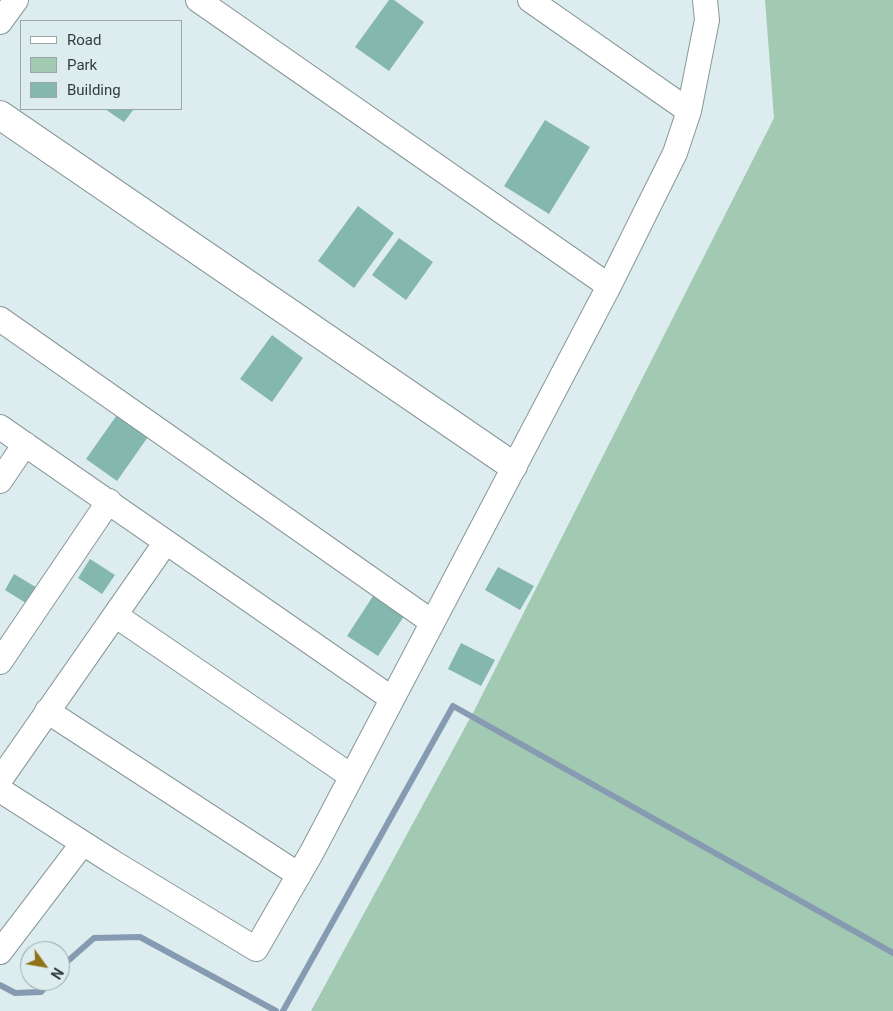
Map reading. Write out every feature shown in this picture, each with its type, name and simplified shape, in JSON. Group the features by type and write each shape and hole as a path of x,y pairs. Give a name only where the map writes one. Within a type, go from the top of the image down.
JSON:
{"street":[{"path":"0,22 16,0"},
{"path":"198,0 608,286"},
{"path":"530,0 689,111"},
{"path":"0,790 256,949 299,875 608,286 675,153 689,111 707,20 705,0"},
{"path":"0,115 513,466"},
{"path":"0,318 432,622"},
{"path":"0,427 110,501 391,698"},
{"path":"0,481 25,444"},
{"path":"0,662 110,501"},
{"path":"0,780 166,542"},
{"path":"115,615 351,776"},
{"path":"47,711 299,875"},
{"path":"0,952 83,843"}],"green space":[{"path":"765,0 893,0 893,1011 311,1011 475,709 774,118"}],"building":[{"path":"389,0 394,0 424,22 389,71 355,47"},
{"path":"106,110 133,110 124,122"},
{"path":"545,120 590,147 549,214 504,186"},
{"path":"358,206 394,233 354,288 318,261"},
{"path":"399,238 433,262 406,300 372,275"},
{"path":"272,335 303,358 272,402 240,379"},
{"path":"119,412 150,434 117,481 86,459"},
{"path":"90,559 115,575 102,594 78,578"},
{"path":"498,567 534,586 520,610 485,590"},
{"path":"14,574 39,589 29,605 5,590"},
{"path":"375,593 406,613 378,656 347,636"},
{"path":"461,643 495,660 481,686 448,669"}],"waterway":[{"path":"283,1011 453,706 893,953"},
{"path":"70,959 94,938 140,937 276,1011"},
{"path":"0,985 15,993 42,991"}]}
